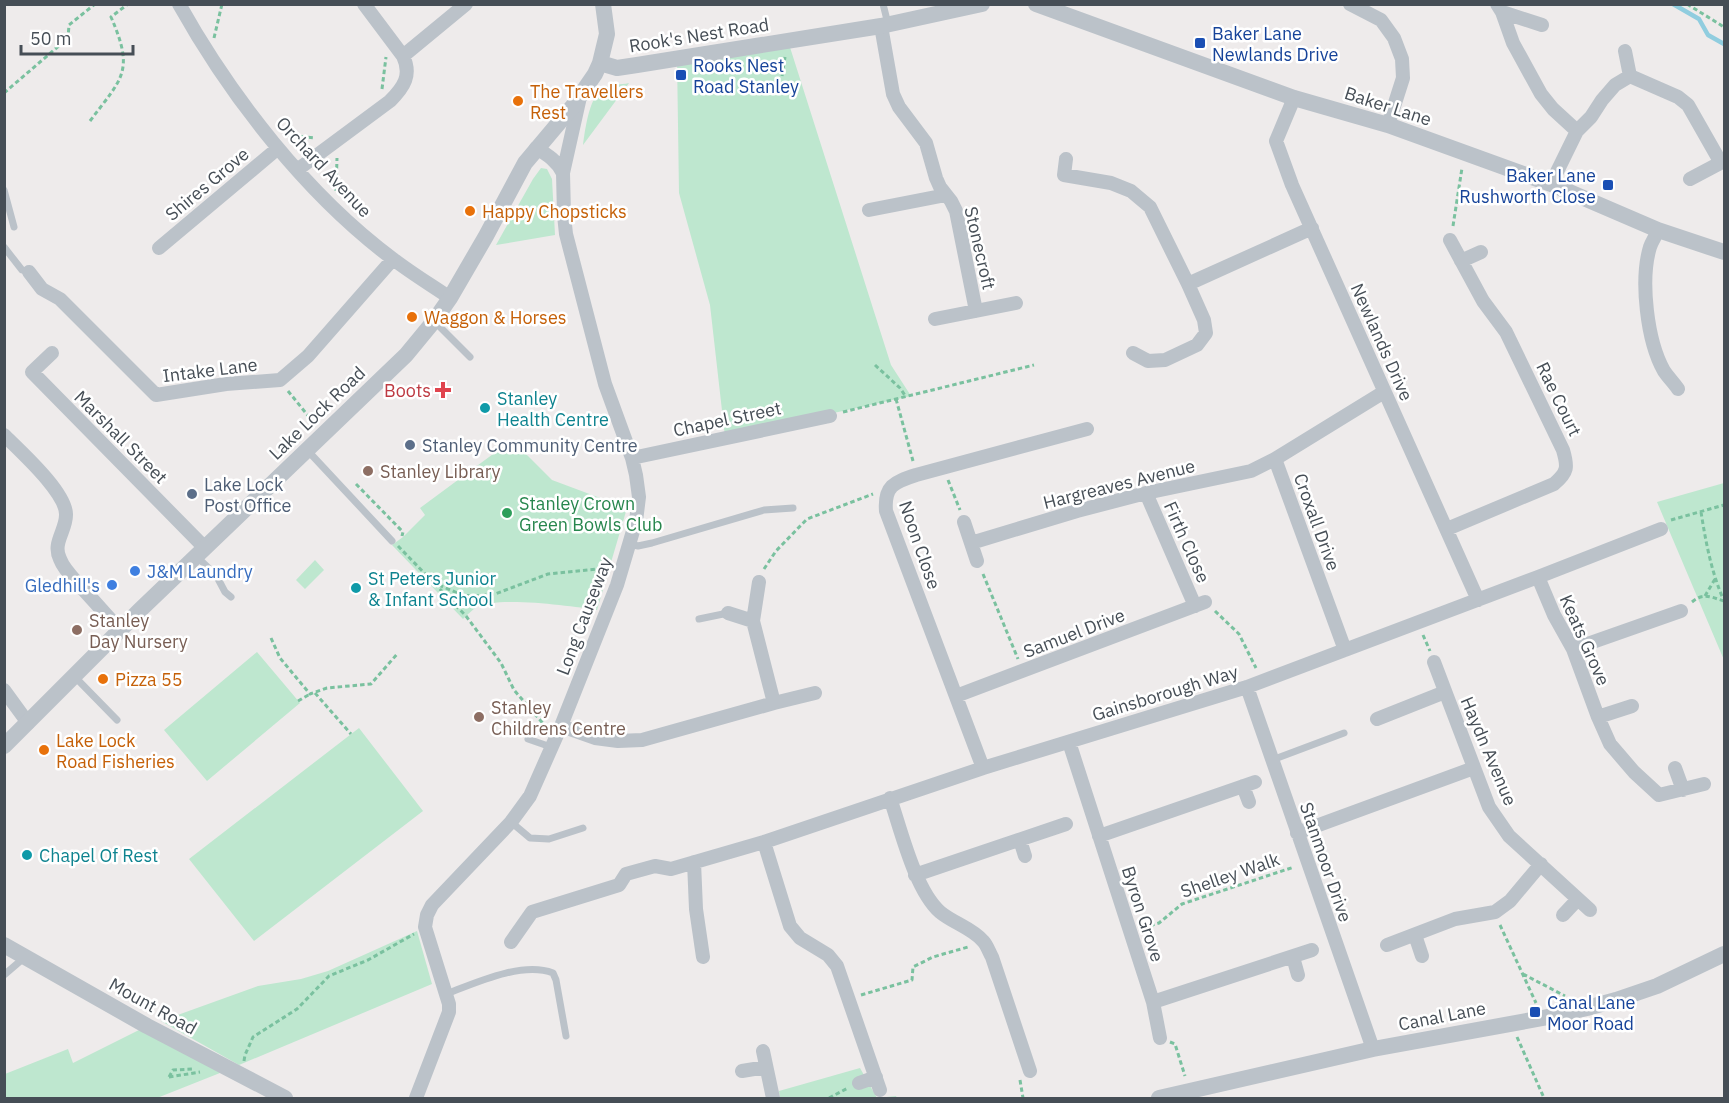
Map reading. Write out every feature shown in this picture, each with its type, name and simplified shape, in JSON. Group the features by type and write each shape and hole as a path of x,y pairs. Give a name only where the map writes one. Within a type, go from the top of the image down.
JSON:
{"street":[{"path":"297,170 379,110 398,93 404,84 408,73 403,56 364,4"},
{"path":"403,56 466,4"},
{"name":"Lake Lock Road","path":"4,746 322,433 406,355 434,321 486,236 525,163 581,95 595,74 607,34 603,4"},
{"name":"Rook's Nest Road","path":"600,63 617,68 885,25 982,4"},
{"name":"Baker Lane","path":"1036,4 1294,98 1388,125 1551,184 1658,230 1725,252"},
{"path":"1350,4 1381,20 1394,38 1402,59 1403,78 1388,125"},
{"name":"Orchard Avenue","path":"184,6 210,54 278,149 297,170 360,232 393,259 450,298"},
{"path":"1500,8 1542,25"},
{"path":"1500,8 1513,44 1541,94 1553,109 1577,131"},
{"name":"Stonecroft","path":"885,25 893,94 899,107 926,143 936,178 956,211 976,311"},
{"path":"1626,51 1630,75"},
{"path":"1551,184 1577,131 1591,117 1615,85 1630,75"},
{"path":"1630,75 1678,97 1688,105 1723,162 1690,179"},
{"name":"Long Causeway","path":"425,927 432,905 512,822 530,796 617,585 636,521 639,497 632,458 604,384 566,234 563,173 581,95"},
{"name":"Newlands Drive","path":"1294,98 1276,141 1292,185 1478,600"},
{"path":"536,148 555,160 563,173"},
{"name":"Shires Grove","path":"159,248 278,149"},
{"path":"1066,159 1064,175 1111,183 1131,191 1150,207 1204,320 1206,333 1197,345 1165,360 1148,361 1133,352"},
{"name":"Stonecroft","path":"869,210 946,195"},
{"path":"1188,284 1312,228"},
{"path":"1658,230 1650,248 1646,276 1646,308 1653,344 1664,370 1678,389"},
{"name":"Rae Court","path":"1447,529 1554,484 1564,476 1567,464 1563,450 1506,332 1483,301 1450,240"},
{"path":"1461,261 1480,252"},
{"name":"Intake Lane","path":"29,273 42,289 60,299 156,395 226,384 280,380 308,356 393,259"},
{"name":"Stonecroft","path":"935,319 1017,303"},
{"name":"Marshall Street","path":"52,353 32,372 200,552"},
{"name":"Croxall Drive","path":"1345,650 1275,459 1384,392"},
{"name":"Chapel Street","path":"632,458 830,416"},
{"name":"Noon Close","path":"983,768 886,511 885,500 889,488 899,481 1083,427"},
{"path":"4,435 50,483 65,505 65,525 57,543 58,557 69,574 120,630"},
{"name":"Hargreaves Avenue","path":"971,543 1146,493 1251,471 1275,459"},
{"name":"Firth Close","path":"1146,493 1200,604"},
{"path":"964,522 977,561"},
{"name":"Gainsborough Way","path":"511,942 532,912 619,885 626,874 655,866 671,869 764,842 983,768 1247,687 1661,529"},
{"name":"Keats Grove","path":"1538,577 1554,615 1574,649 1610,744 1634,772 1659,795 1704,784"},
{"path":"759,582 753,621 774,703"},
{"name":"Samuel Drive","path":"956,696 1200,604"},
{"path":"1574,649 1681,611"},
{"path":"728,613 753,621"},
{"name":"Haydn Avenue","path":"1434,662 1489,807 1509,836 1590,910"},
{"name":"Stanmoor Drive","path":"1247,687 1373,1049"},
{"path":"4,690 28,723"},
{"name":"Haydn Avenue","path":"1377,718 1445,692"},
{"path":"556,737 618,741 642,740 815,693"},
{"path":"1598,717 1632,706"},
{"name":"Byron Grove","path":"1069,742 1153,1002 1160,1038"},
{"path":"1297,833 1474,768"},
{"path":"1675,768 1683,789"},
{"path":"1099,837 1249,784 1249,802"},
{"path":"890,798 915,875 925,893 940,912 983,940 992,957 1030,1071"},
{"path":"915,875 1066,824"},
{"path":"1020,840 1025,856"},
{"path":"764,842 790,926 800,938 828,954 837,966 878,1084 859,1083"},
{"path":"694,862 696,909 703,957"},
{"path":"1387,945 1455,919 1495,912 1510,901 1541,864"},
{"path":"1563,915 1578,899"},
{"path":"416,1098 449,1012 449,1004 425,927"},
{"path":"1416,935 1422,956"},
{"name":"Mount Road","path":"4,945 147,1026 285,1098"},
{"path":"1153,1002 1312,950"},
{"name":"Canal Lane","path":"1159,1098 1373,1049 1587,1008 1657,987 1725,954"},
{"path":"1293,957 1298,975"},
{"path":"763,1051 773,1098"},
{"path":"742,1071 766,1067"}],"lane":[{"path":"883,4 885,25"},
{"path":"4,190 14,226"},
{"path":"4,247 22,270 29,273"},
{"path":"434,321 470,357"},
{"path":"307,449 392,541"},
{"path":"629,548 764,510 793,508"},
{"path":"200,552 225,592 231,597"},
{"path":"699,619 728,613"},
{"path":"74,676 117,720"},
{"path":"1272,760 1344,733"},
{"path":"528,739 556,737"},
{"path":"512,822 530,838 549,839 583,828"},
{"path":"4,975 26,957"},
{"path":"446,994 489,977 516,971 546,970 553,973 556,980 566,1036"}],"path":[{"path":"4,93 69,38 69,25 95,4"},
{"path":"90,122 117,84 123,71 122,46 111,17 128,4"},
{"path":"210,54 222,4"},
{"path":"1687,4 1725,27"},
{"path":"379,110 389,38"},
{"path":"1450,240 1465,153"},
{"path":"875,365 900,388 906,397"},
{"path":"830,416 1034,366"},
{"path":"280,380 322,433"},
{"path":"896,399 916,475"},
{"path":"943,467 964,522"},
{"path":"354,483 403,532 399,547"},
{"path":"759,582 776,550 807,519 889,488"},
{"path":"1661,529 1662,522 1725,505"},
{"path":"1701,512 1707,550 1715,579 1725,601"},
{"path":"392,541 466,616 501,663 514,690 556,737"},
{"path":"437,585 462,595 495,594 548,574 598,569 629,548"},
{"path":"977,561 1023,672"},
{"path":"1715,579 1705,596 1725,601"},
{"path":"1200,604 1239,634 1262,681"},
{"path":"1418,622 1434,662"},
{"path":"271,638 279,658 310,694"},
{"path":"298,701 310,694 333,687 371,684 398,653"},
{"path":"315,693 351,734"},
{"name":"Shelley Walk","path":"1130,932 1159,923 1182,903 1307,862"},
{"path":"1495,912 1543,1018"},
{"path":"237,1073 254,1037 297,1010 329,976 368,960 425,927"},
{"path":"848,999 912,980 913,966 983,940"},
{"path":"1522,973 1587,1008"},
{"path":"1511,1023 1544,1098"},
{"path":"1179,1055 1186,1080"},
{"path":"169,1077 173,1070 185,1068 205,1071"},
{"path":"829,1098 859,1083"},
{"path":"1021,1086 1023,1098"}],"green space":[{"path":"788,41 891,365 911,396 725,437 710,305 679,193 677,58"},
{"path":"629,83 583,145 588,115 597,94 607,87"},
{"path":"541,168 547,169 552,179 555,235 496,245 533,179"},
{"path":"512,440 552,480 627,508 597,610 535,603 501,602 477,607 463,619 392,545 425,515 420,508"},
{"path":"1724,483 1724,660 1657,502"},
{"path":"315,560 324,570 305,589 296,580"},
{"path":"257,652 300,703 207,781 164,730"},
{"path":"359,728 423,811 254,941 189,859"},
{"path":"417,931 432,984 239,1065 161,1021 258,986 301,979 328,971"},
{"path":"147,1026 230,1069 157,1098 5,1098 5,1074 68,1049 73,1063"},
{"path":"860,1068 877,1098 780,1098 779,1091"}],"waterway":[{"path":"1673,4 1699,19 1708,35 1724,44"}],"place":[{"name":"Baker Lane Newlands Drive","path":"1200,43"},
{"name":"Rooks Nest Road Stanley","path":"681,75"},
{"name":"The Travellers Rest","path":"518,101"},
{"name":"Baker Lane Rushworth Close","path":"1608,185"},
{"name":"Happy Chopsticks","path":"470,211"},
{"name":"Waggon & Horses","path":"412,317"},
{"name":"Boots","path":"443,390"},
{"name":"Stanley Health Centre","path":"485,408"},
{"name":"Stanley Community Centre","path":"410,445"},
{"name":"Stanley Library","path":"368,471"},
{"name":"Lake Lock Post Office","path":"192,494"},
{"name":"Stanley Crown Green Bowls Club","path":"507,513"},
{"name":"J&M Laundry","path":"135,571"},
{"name":"Gledhill's","path":"112,585"},
{"name":"St Peters Junior & Infant School","path":"356,588"},
{"name":"Stanley Day Nursery","path":"77,630"},
{"name":"Pizza 55","path":"103,679"},
{"name":"Stanley Childrens Centre","path":"479,717"},
{"name":"Lake Lock Road Fisheries","path":"44,750"},
{"name":"Chapel Of Rest","path":"27,855"},
{"name":"Canal Lane Moor Road","path":"1535,1012"}]}
